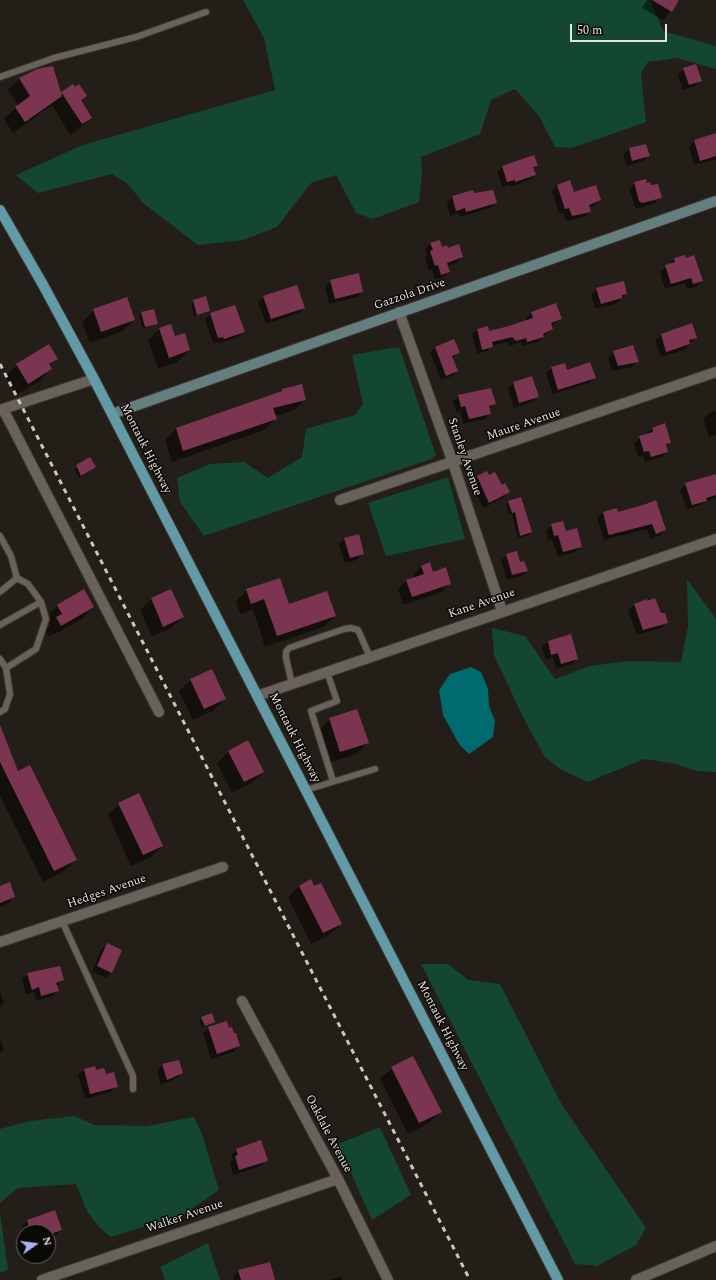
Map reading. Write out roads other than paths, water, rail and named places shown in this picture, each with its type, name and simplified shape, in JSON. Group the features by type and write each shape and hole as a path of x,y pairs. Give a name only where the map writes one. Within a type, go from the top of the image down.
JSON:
{"main road":[{"name":"Montauk Highway","path":"0,210 42,283 94,379 558,1280"}],"street":[{"name":"Gazzola Drive","path":"112,414 716,201"},
{"name":"Stanley Avenue","path":"399,312 453,463 502,611"},
{"name":"Maure Avenue","path":"340,500 453,463 716,372"},
{"path":"94,379 2,410 159,712"},
{"name":"Kane Avenue","path":"257,696 716,538"},
{"name":"Hedges Avenue","path":"0,942 222,867"},
{"name":"Oakdale Avenue","path":"242,1001 338,1180 388,1280"},
{"name":"Walker Avenue","path":"42,1280 338,1180"},
{"path":"636,1280 716,1246"}],"lane":[{"path":"0,77 54,58 136,37 206,12"},
{"path":"0,536 11,556 17,578 28,584 42,602 46,620 36,649 6,668"},
{"path":"0,592 17,578"},
{"path":"0,625 42,602"},
{"path":"292,684 286,658 286,652 289,648 351,628 358,630 370,657"},
{"path":"0,659 6,668 10,694 5,709 0,712"},
{"path":"327,672 337,701 312,711 333,781"},
{"path":"306,790 375,769"},
{"path":"62,921 133,1076 133,1088"}],"water":[{"path":"471,667 481,672 488,689 489,706 495,721 493,737 469,754 459,744 443,715 439,690 450,674"}],"railway":[{"path":"0,364 470,1280"}]}
